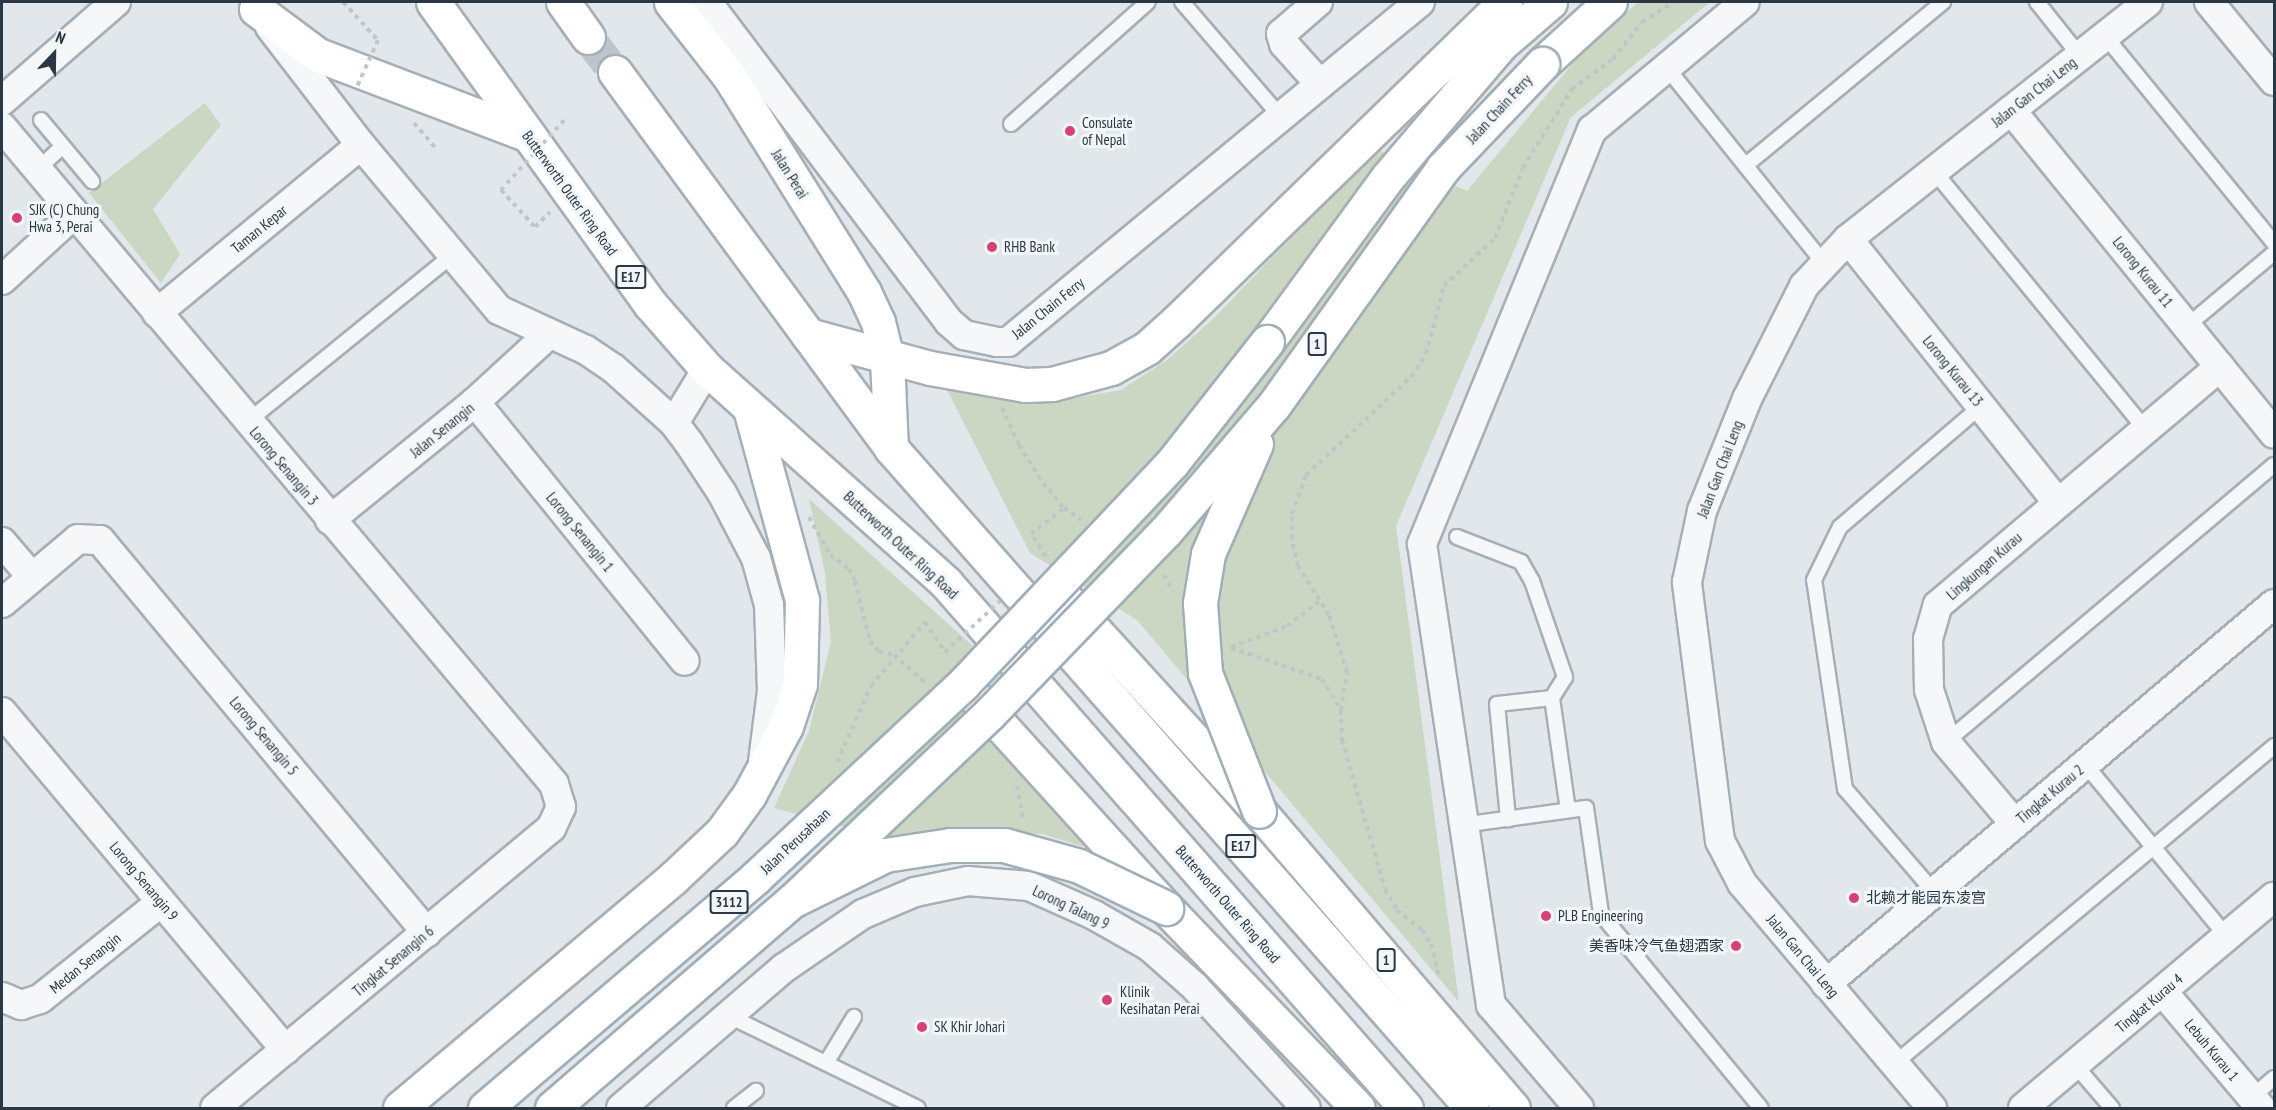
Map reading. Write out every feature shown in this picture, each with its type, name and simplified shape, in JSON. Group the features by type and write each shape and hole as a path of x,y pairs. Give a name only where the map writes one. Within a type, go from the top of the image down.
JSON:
{"main road":[{"name":"Butterworth Outer Ring Road","path":"433,2 651,305 707,369 946,583 1406,1108"},
{"path":"563,2 588,37"},
{"name":"Jalan Perai","path":"671,2 729,76 864,292 878,322 887,358 891,448"},
{"path":"808,335 887,358 995,381 1052,384 1111,368 1147,348 1504,2"},
{"path":"1046,569 1172,463 1267,342 1387,178 1500,45 1550,2"},
{"name":"Jalan Chain Ferry","path":"1082,617 1165,532 1274,405 1443,168 1542,64 1610,2"},
{"path":"255,5 318,55 526,134"},
{"name":"E17","path":"615,72 891,448 1472,1108"},
{"path":"1258,811 1205,674 1200,603 1208,554 1274,405"},
{"path":"400,1108 708,845 749,795 786,726 800,684 802,600 750,409"},
{"name":"1","path":"1046,569 1082,617 1258,811 1514,1108"},
{"name":"Jalan Perusahaan","path":"485,1108 755,878 963,684 1046,569"},
{"name":"1","path":"989,714 1082,617"},
{"path":"963,684 1166,908 1358,1108"},
{"name":"3112","path":"552,1108 792,901 989,714"},
{"path":"792,901 885,855 950,845 1004,844 1079,866 1166,908"}],"street":[{"path":"2,101 116,2"},
{"name":"Jalan Chain Ferry","path":"707,2 949,322 964,335 989,341 1008,342 1420,2"},
{"path":"1318,2 1281,34 1284,44 1320,84"},
{"path":"1579,1108 1491,1005 1462,825 1422,544 1592,130 1745,2"},
{"name":"Jalan Gan Chai Leng","path":"1932,1108 1742,884 1720,841 1687,582 1702,511 1747,399 1804,286 1823,262 1848,239 2148,2"},
{"path":"2209,2 2274,81"},
{"path":"255,5 361,145 498,310 586,350 613,368 674,423 722,493 751,548 769,605 772,691 762,768"},
{"name":"Lorong Kurau 11","path":"2011,110 2274,434"},
{"name":"Lorong Senangin 3","path":"2,127 247,422 554,784 561,807"},
{"name":"Taman Kepar","path":"157,313 361,145"},
{"path":"2,280 74,214"},
{"name":"Lorong Kurau 13","path":"1848,239 2058,503"},
{"name":"Jalan Senangin","path":"330,520 475,402 549,334"},
{"name":"Lingkungan Kurau","path":"2015,824 1946,742 1929,690 1928,639 1938,605 2220,367"},
{"path":"674,423 707,369"},
{"name":"Lorong Senangin 1","path":"475,402 685,661"},
{"name":"Lorong Senangin 5","path":"31,576 78,539 100,540 427,933"},
{"path":"2,542 31,576 2,603"},
{"name":"Tingkat Kurau 2","path":"1826,984 2274,604"},
{"name":"Lorong Senangin 9","path":"2,712 286,1050"},
{"name":"Tingkat Senangin 6","path":"215,1108 551,828 561,807"},
{"name":"Lorong Talang 9","path":"627,1107 784,968 863,914 915,892 968,881 1029,886 1094,915 1150,947 1195,987 1306,1108"},
{"name":"Tingkat Kurau 4","path":"2023,1108 2274,897"},
{"name":"Medan Senangin","path":"2,997 21,1005 40,999 161,902"},
{"name":"Lebuh Kurau 1","path":"2163,992 2256,1103"}],"lane":[{"path":"1011,124 1148,2"},
{"path":"1182,2 1281,117"},
{"path":"1746,165 1944,2"},
{"path":"2037,2 2080,56"},
{"path":"2105,36 2274,243"},
{"path":"1667,68 1823,262"},
{"path":"41,120 92,181"},
{"path":"37,170 63,146"},
{"path":"1934,171 2146,430"},
{"path":"2187,326 2274,253"},
{"path":"247,422 451,256"},
{"path":"1934,892 1845,789 1814,580 1840,527 1981,406"},
{"path":"1946,742 2274,465"},
{"path":"1457,537 1521,562 1532,581 1565,677 1552,698 1568,810"},
{"path":"1508,819 1497,704 1552,698"},
{"path":"1894,1064 2274,746"},
{"path":"2085,764 2227,937"},
{"path":"1462,825 1586,808 1601,914 1761,1108"},
{"path":"729,1016 918,1108"},
{"path":"826,1063 854,1017"},
{"path":"2075,1065 2112,1108"},
{"path":"2256,1103 2274,1078"},
{"path":"734,1108 756,1091"}],"path":[{"path":"343,2 378,40 356,89"},
{"path":"1443,983 1431,944 1422,930 1397,910 1385,889 1342,740 1341,710 1347,672 1329,615 1298,566 1292,539 1292,514 1306,475 1411,377 1426,354 1444,286 1495,237 1523,168 1572,89 1613,59 1642,22 1674,2"},
{"path":"566,118 501,190 535,227 569,192"},
{"path":"995,381 1019,445 1064,508 1090,527"},
{"path":"773,493 813,520 830,555 849,569 870,641 879,652 894,655 928,686"},
{"path":"1046,569 1031,534 1064,508"},
{"path":"1158,564 1179,603"},
{"path":"925,622 945,652 1004,597"},
{"path":"1230,647 1287,626 1320,601"},
{"path":"1221,640 1230,647 1322,679 1341,710"},
{"path":"1011,778 1017,786 1023,823"}],"green space":[{"path":"1638,2 1710,2 1571,117 1396,526 1459,1002 1137,620 1030,553 946,388 1045,403 1121,390 1167,360 1215,317 1334,192 1381,151 1467,191 1583,51"},
{"path":"205,103 221,125 153,209 180,254 161,283 89,193"},
{"path":"809,499 983,655 952,678 1103,853 1043,834 945,832 892,839 774,808 809,731 831,642 825,573"}],"tunnel":[{"path":"588,37 615,72"}],"place":[{"name":"Consulate of Nepal","path":"1070,131"},
{"name":"SJK (C) Chung Hwa 3, Perai","path":"17,218"},
{"name":"RHB Bank","path":"992,247"},
{"name":"北赖才能园东凌宫","path":"1854,898"},
{"name":"PLB Engineering","path":"1546,916"},
{"name":"美香味冷气鱼翅酒家","path":"1736,946"},
{"name":"Klinik Kesihatan Perai","path":"1107,1000"},
{"name":"SK Khir Johari","path":"922,1027"}]}
